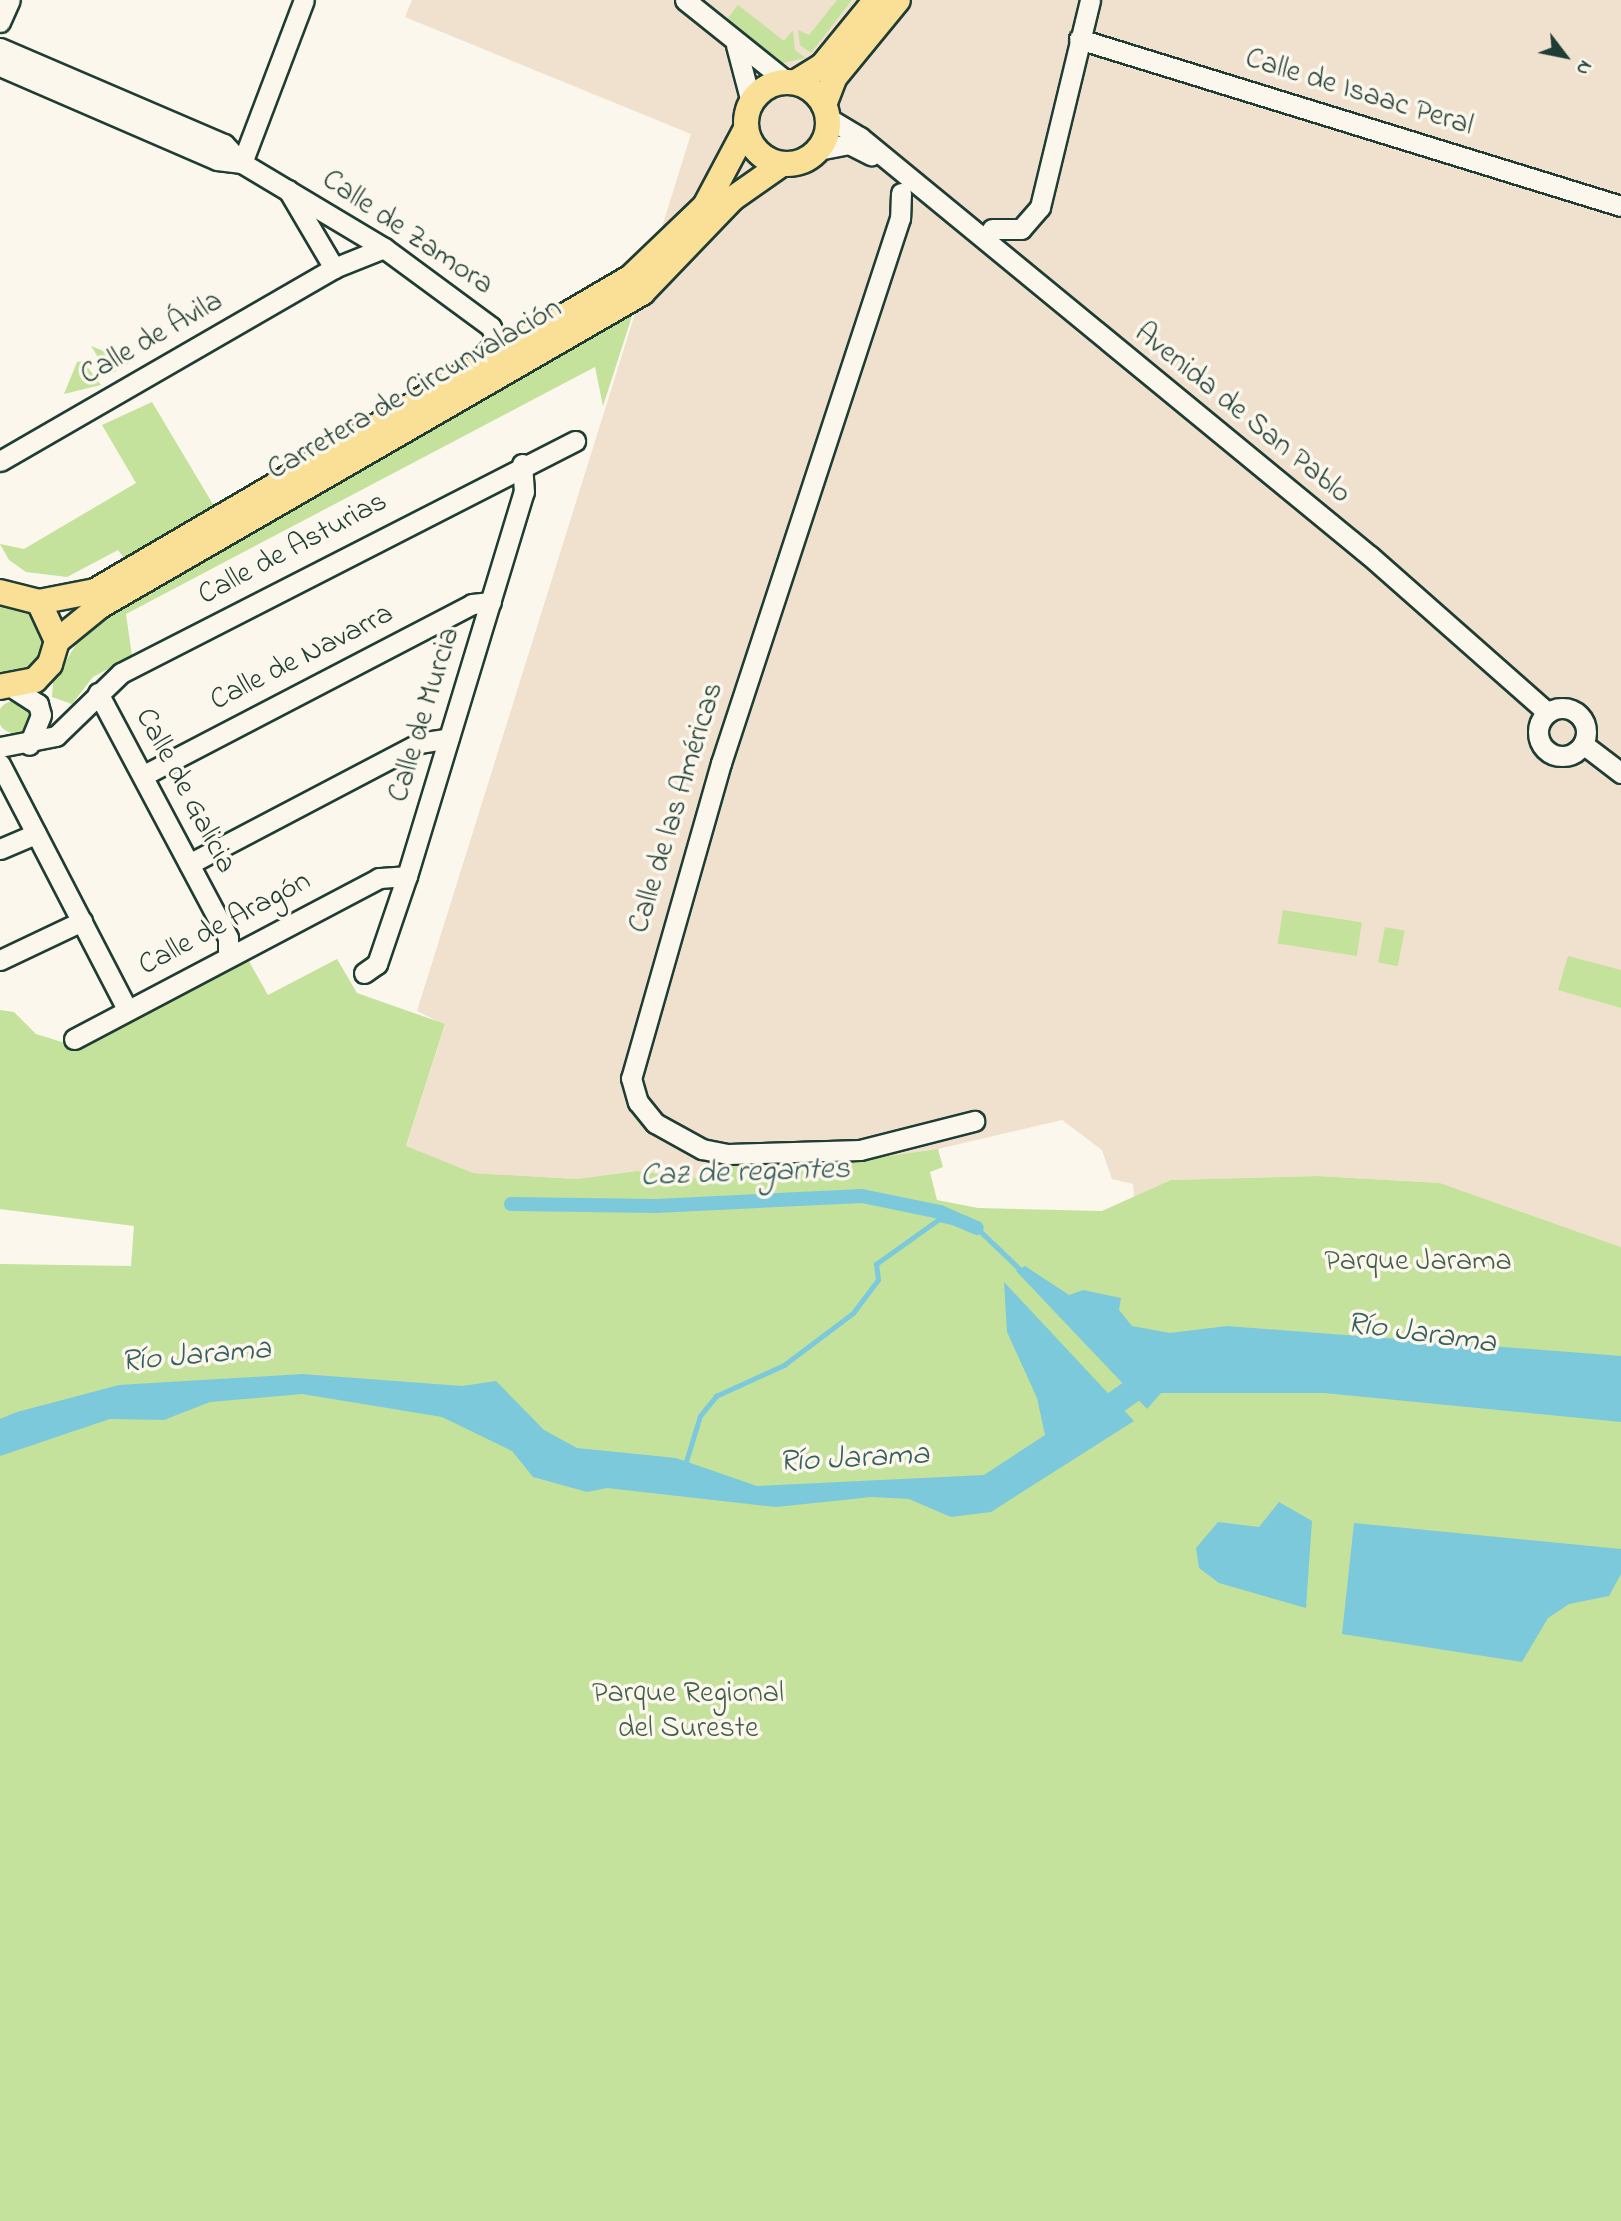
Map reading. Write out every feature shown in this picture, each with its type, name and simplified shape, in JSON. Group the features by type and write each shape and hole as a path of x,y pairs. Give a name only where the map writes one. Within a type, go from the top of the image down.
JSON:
{"main road":[{"path":"876,0 822,66 791,82 766,87 751,102 746,129 758,153 782,164 818,150 835,77 898,0"},
{"path":"791,82 826,112"},
{"name":"Carretera de Circunvalación","path":"40,602 95,591 631,278 705,206 746,129"},
{"name":"Carretera de Circunvalación","path":"57,641 100,606 642,293 732,199 782,164"},
{"path":"5,588 40,602 57,641 43,673 7,688"}],"street":[{"path":"0,22 10,0"},
{"path":"242,163 304,0"},
{"path":"685,0 791,82"},
{"path":"992,229 1021,229 1040,207 1090,0"},
{"path":"732,38 747,69 751,102"},
{"name":"Calle de Isaac Peral","path":"1079,39 1621,206"},
{"name":"Calle de Zamora","path":"0,48 223,144 242,163 384,248 491,327 496,341 471,370"},
{"name":"Calle de Zamora","path":"0,66 217,160 242,163"},
{"name":"Avenida de San Pablo","path":"826,112 1370,556 1547,712"},
{"name":"Avenida de San Pablo","path":"818,150 849,144 893,168"},
{"path":"288,189 334,268"},
{"name":"Calle de las Américas","path":"901,193 900,218 720,764 631,1078 638,1102 655,1123 702,1149 728,1154 860,1150 974,1121"},
{"name":"Calle de Ávila","path":"334,268 360,233"},
{"name":"Calle de Ávila","path":"0,461 334,268 384,248"},
{"name":"Calle de Asturias","path":"29,745 56,736 121,673 522,464 575,441"},
{"name":"Calle de Murcia","path":"364,973 377,964 407,876 524,492 522,464"},
{"name":"Calle de Navarra","path":"144,775 472,604 491,602"},
{"path":"43,673 45,706 61,715 81,714"},
{"path":"0,747 29,745 41,715 37,704 7,688"},
{"name":"Calle de Galicia","path":"98,693 144,775 228,938 228,955"},
{"path":"1559,707 1577,715 1586,729 1583,744 1564,756 1548,751 1537,727 1547,712 1559,707"},
{"path":"189,864 419,743 449,738"},
{"path":"1583,744 1621,774"},
{"path":"0,764 127,1009"},
{"path":"0,849 36,834"},
{"name":"Calle de Aragón","path":"74,1038 379,877 407,876"},
{"path":"0,960 82,921"}],"shaded area":[{"path":"412,0 1621,0 1621,1247 1440,1183 1317,1176 1172,1180 1134,1197 1133,1184 1112,1179 1102,1150 1062,1120 938,1149 846,1162 730,1165 727,1182 637,1171 577,1179 473,1173 406,1147 445,1025 417,1011 691,134 405,17"}],"green space":[{"path":"837,0 852,0 811,53 800,45 798,30 809,35"},
{"path":"738,5 784,41 793,30 795,50 806,58 782,63 727,19"},
{"path":"634,310 603,406 595,367 126,614 132,656 93,677 72,704 52,697 53,682 85,630"},
{"path":"91,346 131,362 109,375"},
{"path":"83,361 101,385 64,394 77,362"},
{"path":"152,402 214,506 124,558 118,550 67,577 26,572 9,560 0,544 24,549 136,483 102,425"},
{"path":"0,603 31,611 44,632 40,657 23,674 0,676"},
{"path":"14,701 25,706 30,717 25,728 14,733 3,728 -2,717 3,706"},
{"path":"1283,910 1362,923 1357,956 1278,944"},
{"path":"1385,927 1405,931 1398,966 1378,962"},
{"path":"1568,956 1621,970 1621,1008 1558,990"},
{"name":"Parque Regional del Sureste","path":"247,958 268,995 337,959 357,993 445,1024 406,1146 473,1173 577,1179 637,1171 727,1182 730,1165 845,1162 938,1149 943,1167 930,1172 937,1200 978,1208 1102,1211 1171,1180 1317,1176 1440,1183 1621,1247 1621,2221 0,2221 0,1264 131,1266 134,1226 0,1209 0,1010 14,1012 36,1034 75,1046"}],"water":[{"path":"1025,1266 1069,1295 1083,1290 1121,1298 1119,1310 1132,1326 1170,1333 1227,1326 1621,1356 1621,1422 1324,1393 1161,1393 1147,1409 1016,1271"},
{"path":"1004,1282 1134,1421 991,1512 951,1517 909,1499 872,1497 776,1507 607,1488 587,1492 533,1477 512,1451 442,1417 302,1394 210,1402 164,1420 110,1419 0,1456 0,1419 17,1412 119,1385 302,1374 462,1386 496,1381 544,1430 577,1448 676,1458 757,1486 984,1475 1045,1435 1037,1398 1007,1332"},
{"path":"1279,1502 1312,1521 1306,1608 1219,1583 1199,1568 1196,1548 1218,1522 1259,1527"},
{"path":"1354,1523 1621,1549 1621,1574 1609,1596 1569,1604 1548,1618 1522,1662 1342,1634"}],"waterway":[{"name":"Caz de regantes","path":"511,1204 656,1206 862,1196 940,1212 977,1228"},
{"path":"685,1465 700,1416 716,1396 784,1365 853,1313 878,1280 876,1264 939,1219 977,1228 1023,1272"},
{"name":"Río Jarama","path":"1090,1421 1157,1373"}],"park label":[{"name":"Parque Jarama","path":"1418,1262"}]}
